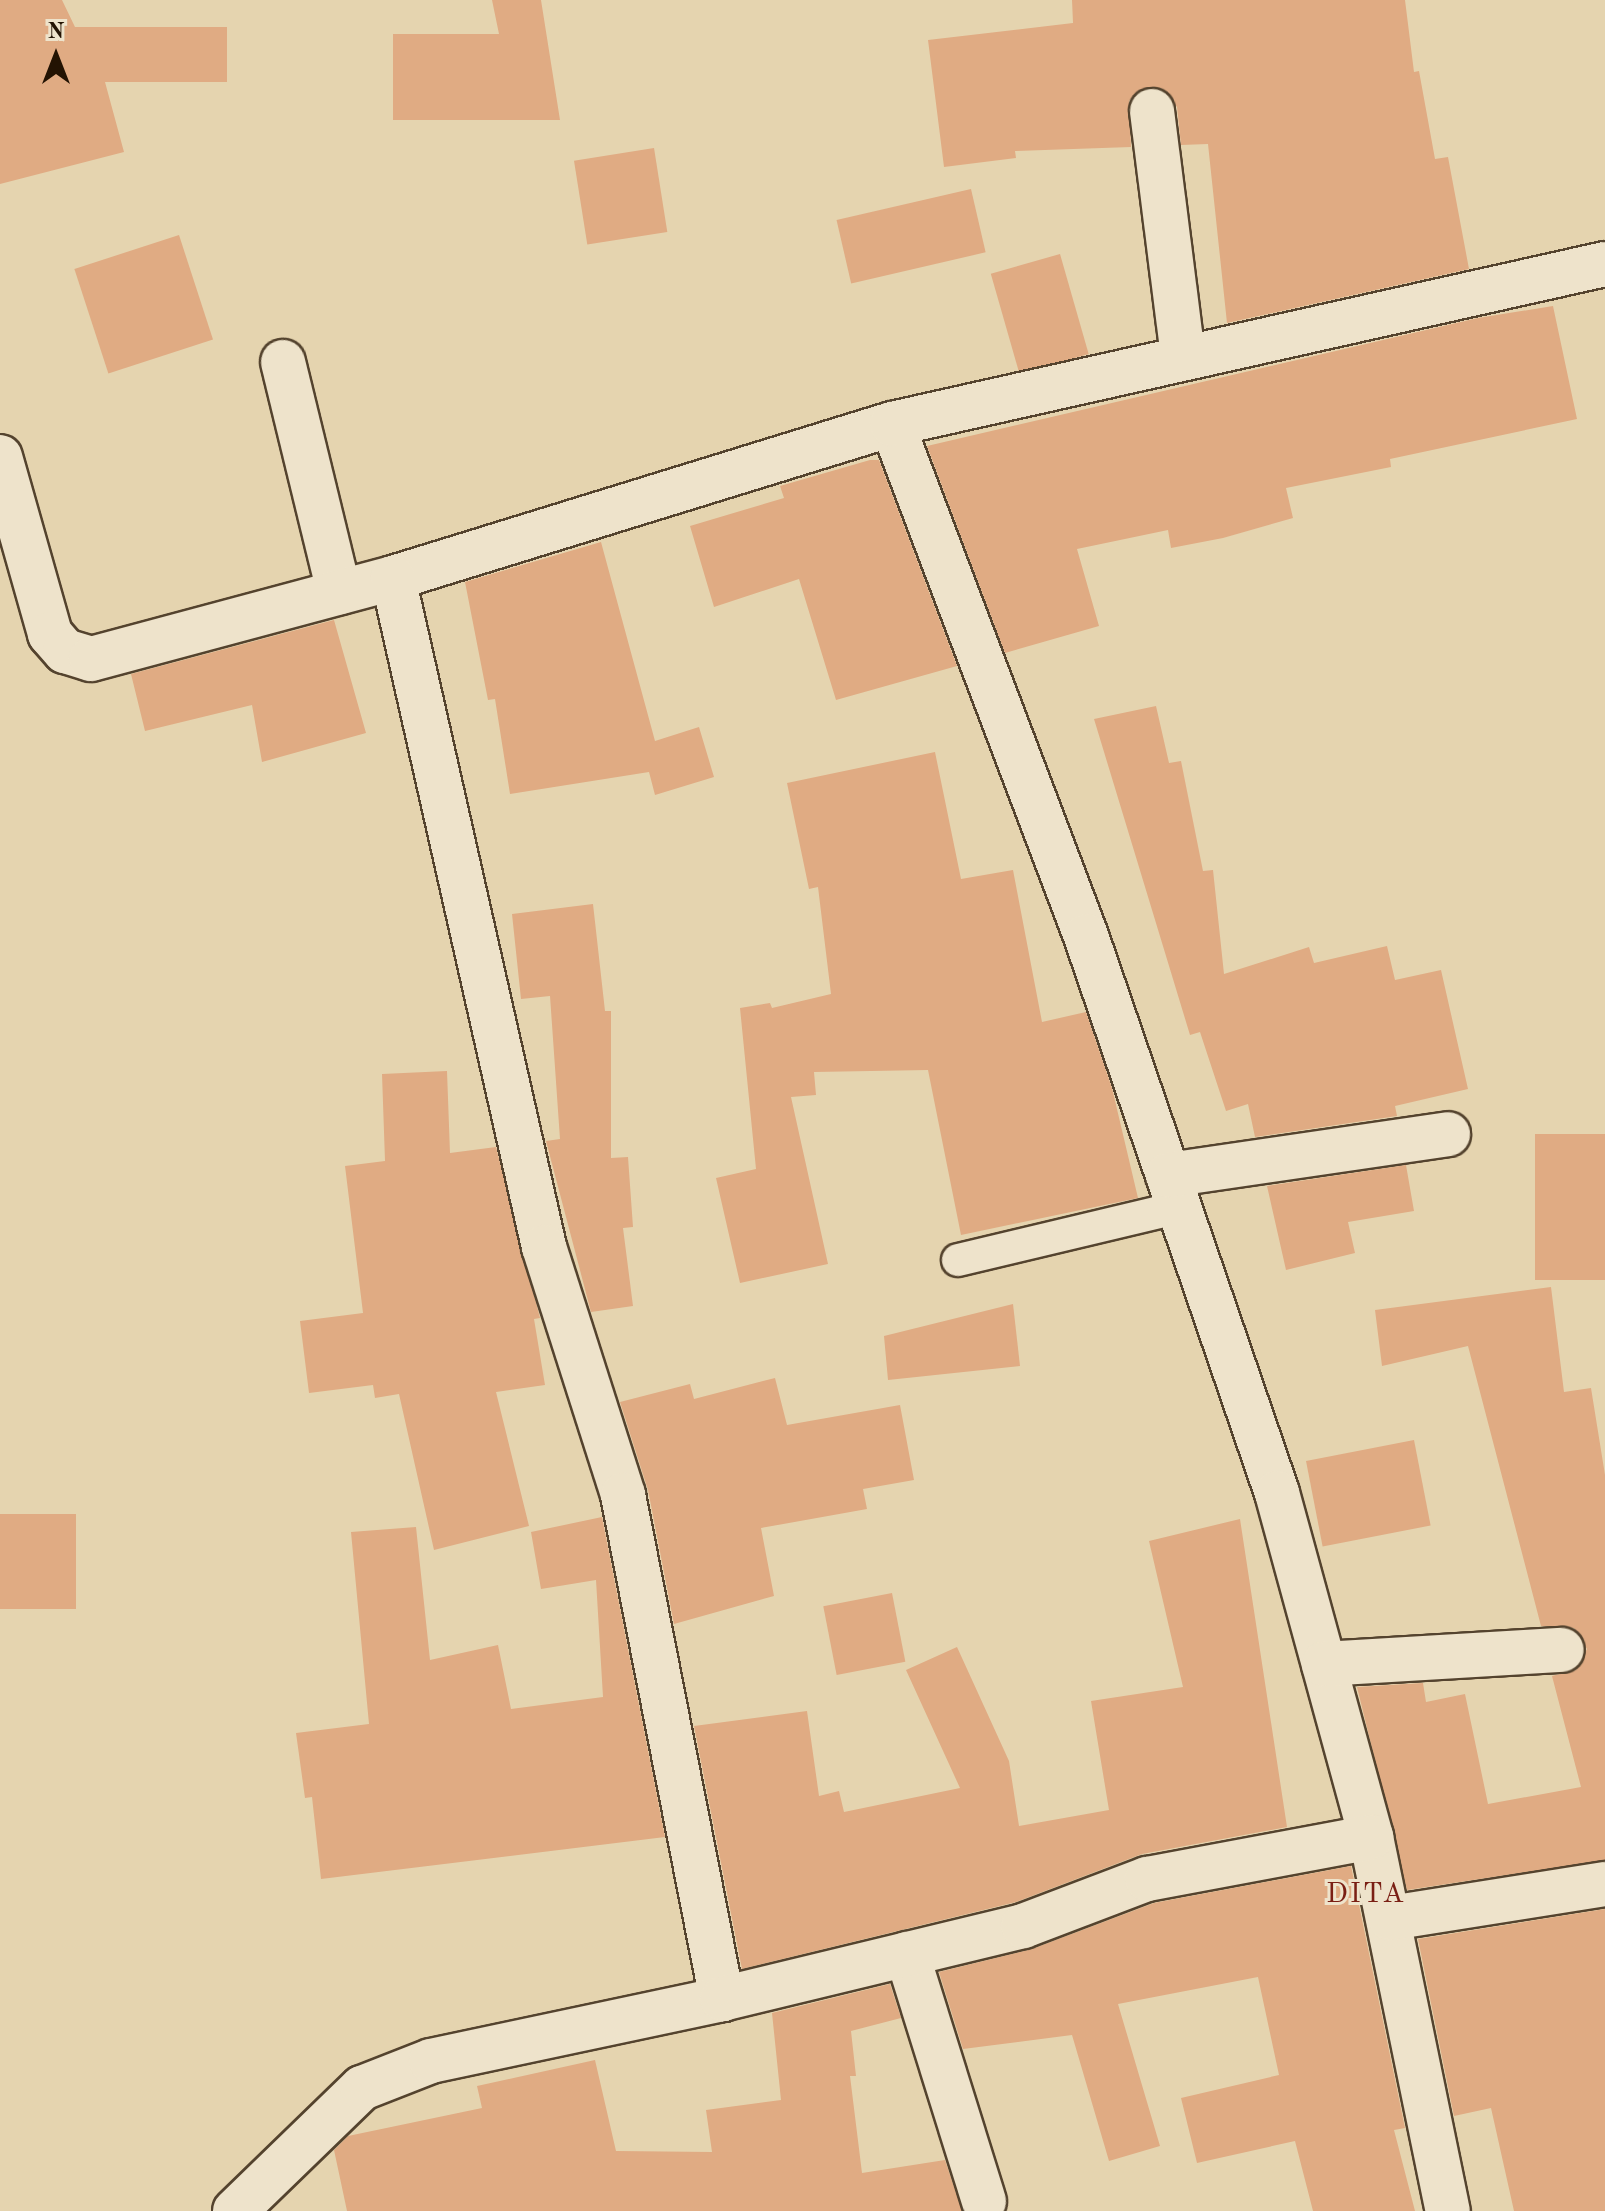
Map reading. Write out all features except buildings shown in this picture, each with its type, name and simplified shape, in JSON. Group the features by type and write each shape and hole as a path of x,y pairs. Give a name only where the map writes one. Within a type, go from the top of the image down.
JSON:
{"street":[{"path":"1152,111 1183,356"},
{"path":"0,457 50,634 65,651 91,659 393,578 892,424 1183,356 1605,264"},
{"path":"283,362 339,592"},
{"path":"892,424 1086,936 1277,1493 1371,1837 1448,2211"},
{"path":"393,578 544,1247 623,1495 722,1999"},
{"path":"1174,1191 1448,1134"},
{"path":"1324,1664 1562,1650"},
{"path":"235,2211 362,2088 431,2061 722,1999 1023,1926 1147,1879 1371,1837"},
{"path":"1390,1918 1605,1884"},
{"path":"907,1954 984,2201"}],"lane":[{"path":"958,1260 1174,1191"}],"district":[{"name":"DITA","path":"1366,1895"}]}
